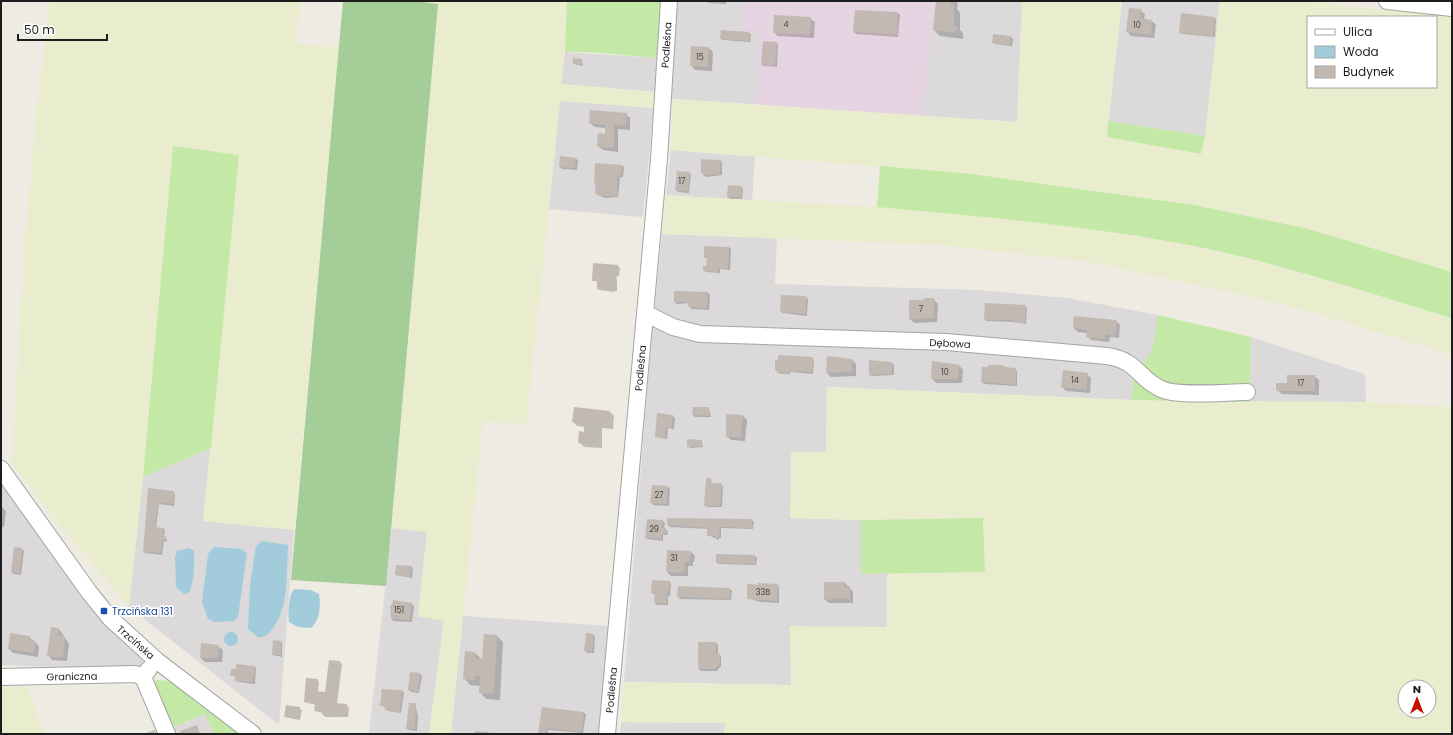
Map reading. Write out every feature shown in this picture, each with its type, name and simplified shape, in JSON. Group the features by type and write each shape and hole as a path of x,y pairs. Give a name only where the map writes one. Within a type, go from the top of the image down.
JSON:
{"street":[{"name":"Podleśna","path":"607,734 659,159 669,1"},
{"path":"1387,1 1452,8"},
{"name":"Dębowa","path":"645,313 673,327 700,334 946,342 1107,356 1131,363 1151,383 1162,390 1181,392 1247,392"},
{"name":"Trzcińska","path":"1,469 89,592 110,618 156,660 253,734"},
{"path":"156,660 143,677 167,734"},
{"name":"Graniczna","path":"1,677 135,674 143,677"}],"shaded area":[{"path":"661,1 1022,1 1017,122 673,99 656,92 561,84 565,52 658,58"},
{"path":"744,1 934,1 923,116 755,104 760,31 743,30"},
{"path":"1122,1 1220,1 1205,136 1108,121"},
{"path":"560,101 654,108 643,217 549,209"},
{"path":"671,150 755,156 752,201 666,195"},
{"path":"662,234 777,238 775,284 978,290 1067,298 1158,315 1152,351 1134,376 1132,400 827,387 826,453 790,518 861,520 861,574 887,574 888,627 790,627 791,685 624,682 648,380"},
{"path":"1251,337 1365,374 1366,402 1250,402"},
{"path":"211,448 203,521 294,530 279,725 129,607 143,477"},
{"path":"1,481 38,535 92,608 145,658 137,670 1,665"},
{"path":"392,528 427,532 418,616 444,620 429,734 369,734"},
{"path":"463,616 608,626 601,734 451,734"},
{"path":"206,714 214,734 171,734 169,729"},
{"path":"621,722 725,723 724,734 620,734"}],"green space":[{"path":"50,1 300,1 296,43 339,48 294,530 203,521 239,155 173,146 143,477 129,607 42,503 12,464 25,239 37,109"},
{"path":"343,1 414,1 438,4 386,586 291,580"},
{"path":"414,1 567,1 565,52 561,84 656,92 654,108 560,101 526,425 483,421 451,734 429,734 444,621 418,616 427,532 392,528 438,4"},
{"path":"567,1 661,1 658,58 587,52 565,52"},
{"path":"1022,1 1122,1 1107,137 1201,154 1205,136 1220,1 1300,1 1452,17 1452,272 1305,228 1194,205 972,174 671,150 673,99 1017,122"},
{"path":"1108,121 1205,136 1201,154 1107,137"},
{"path":"173,146 239,155 211,448 143,477"},
{"path":"880,166 972,174 1194,205 1305,228 1452,272 1452,318 1282,267 1178,243 1065,226 877,207"},
{"path":"666,195 877,207 1029,220 1178,243 1281,267 1452,318 1452,355 1288,305 1090,262 945,245 662,234"},
{"path":"1158,315 1251,337 1250,402 1132,400 1134,376 1152,351"},
{"path":"827,387 1132,400 1366,402 1452,407 1452,734 724,734 725,723 621,722 624,682 791,685 790,626 887,627 887,574 985,572 983,518 861,520 790,518 791,452 826,452"},
{"path":"983,518 985,572 861,574 861,520"},
{"path":"156,680 174,681 239,734 214,734 205,714 169,729 153,693"},
{"path":"1,687 27,687 45,734 1,734"}],"water":[{"path":"262,541 288,545 287,578 284,601 277,622 271,631 265,636 258,637 248,629 250,586 256,546"},
{"path":"214,547 241,549 247,553 238,617 234,621 215,622 208,619 202,602 208,554"},
{"path":"189,548 194,551 194,573 189,593 184,594 176,587 175,557 177,551"},
{"path":"294,589 311,590 319,594 320,603 318,617 311,628 298,627 289,622 290,600"},
{"path":"231,632 236,634 238,639 236,644 231,646 226,644 224,639 226,634"}],"building":[{"path":"936,1 951,1 951,5 954,5 954,26 957,26 956,33 933,30"},
{"path":"1129,8 1141,9 1140,18 1152,20 1151,35 1126,32"},
{"path":"855,10 898,12 897,35 853,32"},
{"path":"1181,13 1215,17 1213,36 1179,33"},
{"path":"774,15 811,17 810,35 773,33"},
{"path":"721,30 749,32 749,41 720,39"},
{"path":"993,34 1011,36 1010,45 992,43"},
{"path":"763,41 777,42 775,66 761,65"},
{"path":"691,46 709,47 708,67 690,66"},
{"path":"573,58 582,59 582,65 573,64"},
{"path":"590,110 627,113 626,126 614,125 614,148 597,147 598,133 605,134 605,125 589,124"},
{"path":"560,156 576,158 575,168 559,167"},
{"path":"701,159 721,160 720,174 703,175 703,173 701,173"},
{"path":"595,163 622,165 621,176 618,176 617,179 617,196 602,196 595,194"},
{"path":"677,171 690,172 688,192 675,190"},
{"path":"728,185 742,186 741,198 727,197"},
{"path":"704,246 729,247 728,269 718,268 718,272 703,271 703,266 706,266 707,258 704,258"},
{"path":"593,263 618,265 618,274 615,274 617,291 597,289 597,281 592,281"},
{"path":"674,291 708,292 707,308 688,307 689,302 674,302"},
{"path":"781,295 806,296 806,314 780,312"},
{"path":"924,298 934,298 934,318 909,319 909,300 923,300"},
{"path":"985,303 1026,305 1025,323 1013,322 1013,320 984,320"},
{"path":"1074,316 1117,320 1115,335 1106,334 1105,339 1086,337 1087,330 1073,328"},
{"path":"778,355 813,357 812,372 789,371 789,373 777,373 777,370 775,370 775,360 778,360"},
{"path":"827,356 852,359 852,372 826,373"},
{"path":"869,360 892,362 892,374 869,375"},
{"path":"932,361 959,365 958,379 931,379"},
{"path":"988,365 1004,365 1003,367 1016,368 1016,385 981,382 982,367 988,367"},
{"path":"1063,370 1088,373 1086,390 1061,387"},
{"path":"1287,375 1315,375 1315,391 1276,391 1276,383 1287,383"},
{"path":"574,407 610,411 609,425 598,424 598,445 578,443 579,431 584,432 584,423 572,422"},
{"path":"693,407 709,407 709,416 692,415"},
{"path":"657,413 673,415 672,427 666,427 665,438 655,437"},
{"path":"726,414 743,415 741,437 726,437"},
{"path":"687,439 702,440 702,446 687,447"},
{"path":"706,478 711,478 711,483 722,483 720,506 704,506"},
{"path":"652,485 668,486 667,504 650,503"},
{"path":"148,488 174,491 173,504 158,503 155,527 164,528 163,536 166,536 165,540 162,540 161,553 143,552"},
{"path":"667,518 752,519 752,528 720,527 719,536 715,538 715,536 707,536 707,528 667,525"},
{"path":"647,519 663,520 662,528 666,528 666,534 662,534 662,539 645,538"},
{"path":"14,547 22,548 20,573 11,573"},
{"path":"667,550 691,551 689,562 685,562 684,573 666,572"},
{"path":"716,554 755,555 755,564 716,563"},
{"path":"396,565 412,566 410,577 395,575"},
{"path":"652,580 670,581 666,604 654,603 655,593 651,593"},
{"path":"824,582 845,582 845,587 850,586 850,599 840,598 824,600"},
{"path":"758,583 778,584 777,601 747,599 747,584 758,585"},
{"path":"678,586 730,588 730,599 677,597"},
{"path":"393,600 412,603 410,620 391,619 390,605 392,605"},
{"path":"51,627 59,628 58,635 63,636 65,639 63,658 47,656"},
{"path":"10,633 30,636 29,640 35,641 34,653 8,649"},
{"path":"586,633 594,634 592,652 584,651"},
{"path":"484,634 497,635 494,694 479,693 480,676 475,676 475,680 463,679 465,651 475,652 475,658 482,659"},
{"path":"273,640 281,641 281,655 272,655"},
{"path":"698,642 716,642 716,654 720,654 720,664 715,669 698,669"},
{"path":"201,643 219,645 218,658 200,658"},
{"path":"329,660 340,661 335,703 347,704 346,716 322,715 323,712 314,711 315,704 304,702 306,678 318,679 316,691 325,692"},
{"path":"236,664 255,666 253,682 235,681 235,676 230,676 231,669 236,669"},
{"path":"410,672 420,673 418,692 408,690"},
{"path":"382,689 402,690 400,712 385,710 385,706 380,706"},
{"path":"409,703 416,703 415,729 406,729"},
{"path":"286,705 300,707 299,719 284,717"},
{"path":"542,707 584,712 582,732 547,728 546,734 538,734"},
{"path":"197,725 200,734 181,734 180,731"},
{"path":"155,730 156,734 143,734"},
{"path":"475,731 489,732 488,734 475,734"}],"place":[{"name":"Trzcińska 131","path":"104,611"}]}
